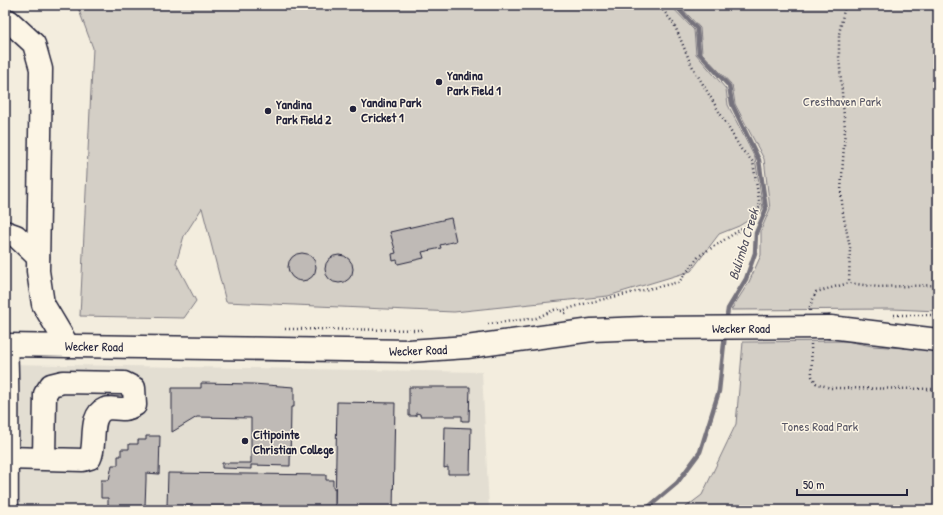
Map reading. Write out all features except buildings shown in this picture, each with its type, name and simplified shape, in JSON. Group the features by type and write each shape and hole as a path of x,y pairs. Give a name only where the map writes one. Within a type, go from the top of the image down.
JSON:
{"street":[{"path":"5,21 9,21 34,44 41,69 38,271 44,304 68,346"},
{"path":"5,232 16,236 38,257"},
{"name":"Wecker Road","path":"830,327 938,340"},
{"name":"Wecker Road","path":"5,345 409,351 467,347 592,330 644,328 830,327 938,329"},
{"path":"5,345 8,410 6,458 8,510"},
{"path":"6,458 83,460 90,458 94,452 95,421 99,412 107,408 120,410 129,409 135,405 134,388 124,383 63,382 51,385 45,394 44,458"}],"path":[{"path":"561,311 587,302 679,282 699,256 746,226 760,207 753,162 740,149 691,64 674,24 659,5"},
{"path":"845,5 839,34 839,56 845,129 841,191 843,214 850,246 849,283"},
{"path":"810,313 810,306 816,292 849,283 878,287 938,285"},
{"path":"482,325 536,318 554,310 561,311 572,317"},
{"path":"282,329 426,330"},
{"path":"811,337 812,376 816,383 830,388 938,389"}],"shaded area":[{"name":"Citipointe Christian College","path":"5,364 482,372 489,509 495,510 5,510"}],"green space":[{"path":"77,5 670,5 694,30 696,54 726,89 728,105 755,158 763,208 760,213 739,226 719,234 691,271 608,296 454,312 226,302 202,208 184,236 176,263 196,301 184,318 80,316 93,48"},
{"name":"Cresthaven Park","path":"679,5 938,5 938,311 893,309 731,310 749,282 761,255 761,230 770,209 764,159 735,104 732,85 702,53 700,28"},
{"name":"Tones Road Park","path":"846,341 872,346 938,350 938,510 682,510 702,495 736,424 743,342"}],"waterway":[{"name":"Bulimba Creek","path":"675,5 697,29 699,53 729,86 732,104 759,160 766,209 756,233 755,253 746,279 728,309 726,323"},
{"name":"Bulimba Creek","path":"645,510 677,483 700,452 719,391 725,334"}],"place":[{"name":"Yandina Park Field 1","path":"439,82"},
{"name":"Yandina Park Cricket 1","path":"353,109"},
{"name":"Yandina Park Field 2","path":"268,111"},
{"name":"Citipointe Christian College","path":"245,441"}]}
